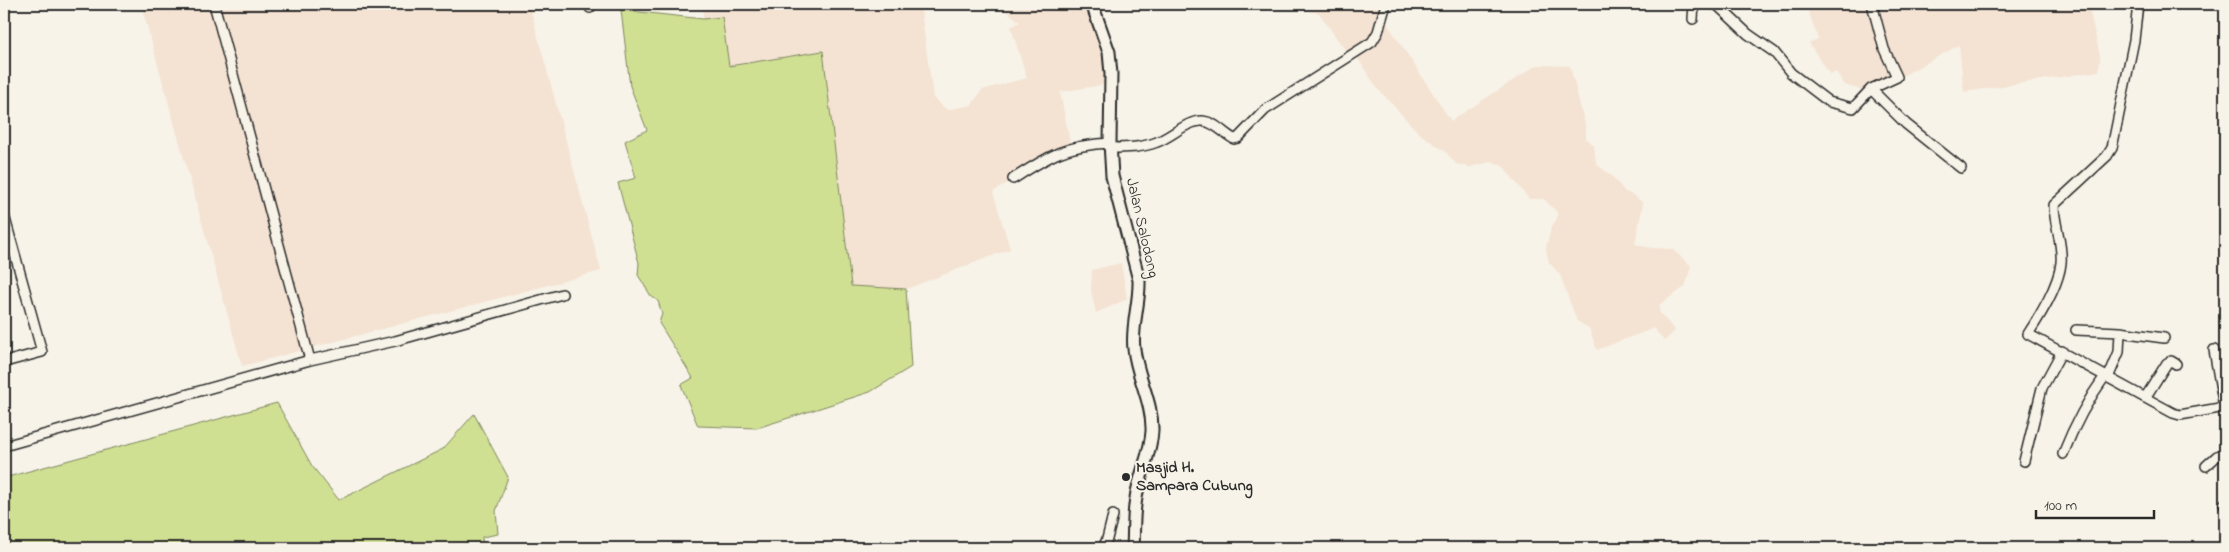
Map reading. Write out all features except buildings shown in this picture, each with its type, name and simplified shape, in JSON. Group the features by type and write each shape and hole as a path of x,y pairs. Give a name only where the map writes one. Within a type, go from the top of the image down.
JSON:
{"street":[{"path":"214,4 310,360"},
{"name":"Jalan Salodong","path":"1092,4 1109,52 1112,112 1110,146 1112,176 1139,280 1140,294 1133,336 1134,350 1150,410 1152,429 1151,442 1136,498 1133,548"},
{"path":"1013,179 1048,157 1072,147 1110,146 1134,148 1156,143 1201,120 1209,122 1234,139 1238,138 1265,110 1372,42 1378,32 1386,4"},
{"path":"1693,19 1694,4"},
{"path":"1716,4 1748,34 1774,52 1786,69 1829,102 1848,108 1856,108 1865,93 1897,77 1884,49 1872,4"},
{"path":"2138,4 2134,40 2112,148 2106,156 2054,205 2061,263 2059,274 2038,319 2028,334 2062,351 2161,408 2180,415 2225,407 2214,350"},
{"path":"1871,89 1906,124 1961,168"},
{"path":"4,215 42,352 4,359"},
{"path":"4,446 310,360 395,342 562,294"},
{"path":"2076,330 2120,332 2164,338"},
{"path":"2063,454 2073,428 2090,398 2107,377 2119,352 2120,332"},
{"path":"2024,461 2042,388 2062,351"},
{"path":"2145,398 2167,364 2171,361 2176,364"},
{"path":"2206,466 2217,456 2225,453"},
{"path":"1103,548 1113,515"}],"shaded area":[{"path":"141,4 529,4 601,271 242,366"},
{"path":"703,4 920,4 933,98 947,110 972,105 982,90 1027,78 1011,27 1020,22 998,4 1087,4 1103,44 1107,84 1060,92 1070,143 993,192 1010,249 906,289 851,286 823,51 729,66 722,18 703,19"},
{"path":"1287,4 1382,4 1372,36 1348,54 1319,13 1288,7"},
{"path":"1806,4 2088,4 2100,56 2099,71 1964,92 1959,45 1871,93 1845,85 1836,72 1830,75 1809,43 1818,39"},
{"path":"1386,22 1451,121 1537,65 1570,66 1586,129 1586,139 1594,145 1596,164 1611,175 1625,192 1633,195 1643,203 1635,244 1651,248 1672,249 1691,266 1685,287 1660,304 1659,312 1675,331 1664,341 1654,328 1597,350 1589,328 1577,321 1560,275 1549,262 1546,249 1551,228 1557,219 1557,212 1544,199 1529,199 1503,166 1490,162 1470,167 1456,164 1446,152 1419,133 1377,88 1355,54 1380,39"},
{"path":"1121,263 1127,299 1096,313 1091,291 1092,270"}],"green space":[{"path":"621,10 703,19 722,17 729,66 823,51 851,286 906,289 911,367 870,392 757,428 698,426 681,385 693,378 659,323 662,314 658,301 651,296 638,275 639,263 618,183 636,178 625,141 647,130 630,86"},
{"path":"277,403 312,466 339,500 443,449 474,414 508,477 496,511 498,534 482,537 483,548 4,548 4,478"}],"place":[{"name":"Masjid H. Sampara Cubung","path":"1126,477"}]}
